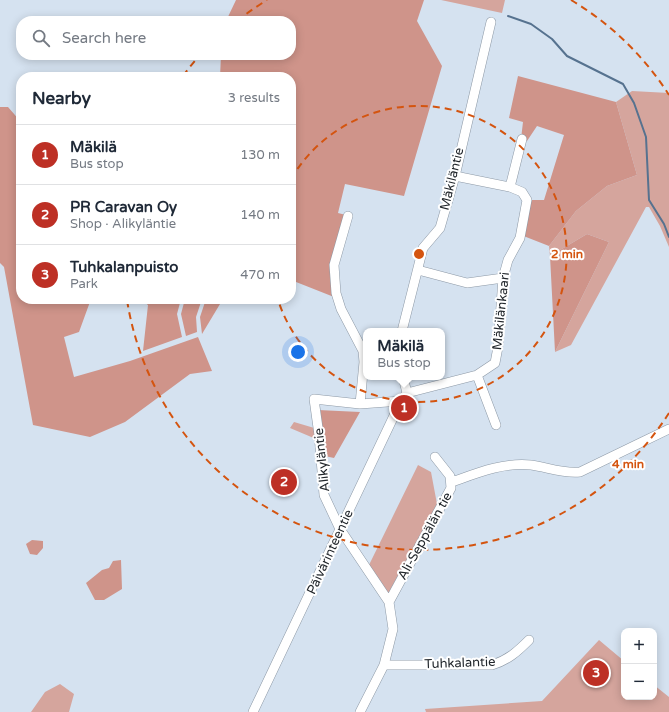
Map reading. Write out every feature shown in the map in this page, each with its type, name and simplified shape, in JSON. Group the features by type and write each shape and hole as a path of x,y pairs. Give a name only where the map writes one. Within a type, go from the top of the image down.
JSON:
{"street":[{"name":"Mäkiläntie","path":"402,328 402,322 423,248 440,228 491,22"},
{"path":"510,187 522,139"},
{"name":"Mäkilänkaari","path":"407,392 477,375 495,364 498,347 503,278 508,260 520,238 527,200 522,192 510,187 454,176"},
{"path":"348,216 334,265 336,293 341,309 363,352"},
{"path":"418,270 467,283 503,278"},
{"path":"363,372 360,404 401,401"},
{"path":"477,375 496,425"},
{"path":"403,380 407,392"},
{"name":"Päivärinteentie","path":"253,712 401,401 407,392"},
{"name":"Alikyläntie","path":"360,404 314,399 319,434 324,494 340,529 388,602 393,629 384,664 360,712"},
{"name":"Ali-Seppälän tie","path":"388,602 435,520 451,488 452,482 489,468 529,465 572,473 580,472 669,429"},
{"path":"435,457 450,476 452,482"},
{"name":"Tuhkalantie","path":"384,664 492,665 504,662 515,654 529,640"}],"shaded area":[{"path":"236,0 424,0 417,21 442,66 404,196 345,184 338,213 346,215 332,263 334,297 296,282 296,72 220,72 221,60 296,60 296,16 228,16"},
{"path":"441,0 505,0 502,13"},
{"path":"518,76 616,102 637,175 607,186 576,211 549,246 521,235 527,200 544,200 564,135 537,126 527,141 521,139 523,122 509,118"},
{"path":"632,91 669,93 669,247 660,226 649,207 646,207 571,345 555,352 609,242 587,234 550,256 549,246 576,211 607,186 637,175 616,102"},
{"path":"0,107 8,107 16,116 16,304 89,304 79,332 64,337 74,377 130,361 198,337 212,371 190,374 125,422 90,437 33,425 4,267 0,263"},
{"path":"587,234 609,242 555,352 550,256"},
{"path":"147,304 180,304 177,314 182,337 143,351 148,305"},
{"path":"184,304 200,304 196,317 197,332 186,336 181,314"},
{"path":"204,304 220,304 202,334 200,317"},
{"path":"318,410 360,412 334,458 320,455"},
{"path":"294,422 321,430 316,439 290,428"},
{"path":"418,465 431,472 437,504 388,594 369,565"},
{"path":"32,540 43,541 43,548 37,555 30,554 26,544"},
{"path":"121,560 122,589 104,600 95,600 86,583 102,570 109,568 113,561"},
{"path":"599,640 621,658 621,700 657,700 657,687 669,697 669,712 426,712 425,709 542,701"},
{"path":"60,684 74,694 69,712 31,712 45,692"}],"waterway":[{"path":"508,16 531,24 552,39 567,56 623,84 634,103 646,137 649,200 664,224 669,237"}],"place":[{"name":"Mäkilä","path":"404,408"},
{"name":"PR Caravan Oy","path":"284,482"},
{"name":"Tuhkalanpuisto","path":"596,673"}]}
